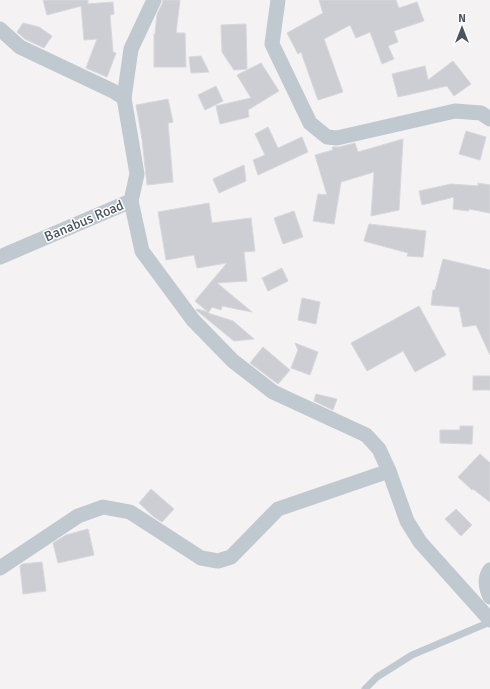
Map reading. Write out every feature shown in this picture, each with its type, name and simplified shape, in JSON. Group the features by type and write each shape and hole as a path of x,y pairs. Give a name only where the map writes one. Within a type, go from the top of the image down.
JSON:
{"street":[{"name":"Banabus Road","path":"0,257 131,201 137,174 124,98 131,49 154,0"},
{"path":"278,0 272,44 310,123 327,137 337,138 455,112 480,113 490,119"},
{"path":"0,29 20,47 113,91 124,98"},
{"path":"131,201 142,251 193,320 233,360 273,392 366,436 380,449 407,522 420,542 490,621"},
{"path":"0,568 78,516 103,506 130,512 201,558 218,561 231,557 278,509 389,471"},
{"path":"490,570 487,574 486,588 490,597"}],"lane":[{"path":"364,689 377,677 412,655 490,621"}],"building":[{"path":"43,0 88,0 88,4 113,2 114,14 110,15 113,52 116,53 107,77 86,68 97,39 84,40 81,6 47,15"},
{"path":"163,0 180,0 176,33 185,33 186,67 154,67 154,34 157,14"},
{"path":"319,0 396,0 399,8 417,2 424,21 394,31 398,42 388,46 394,59 382,64 370,32 356,38 350,25 324,39 343,92 318,100 301,52 298,54 287,33 323,13"},
{"path":"23,23 39,27 52,36 44,48 25,39 17,32"},
{"path":"246,24 247,69 234,70 222,52 221,25"},
{"path":"201,56 209,72 191,73 189,57"},
{"path":"453,61 471,84 454,96 447,86 398,97 392,74 425,66 428,80"},
{"path":"261,63 279,91 248,110 249,117 220,124 216,106 251,98 237,75"},
{"path":"216,86 223,101 205,110 198,95"},
{"path":"168,99 173,122 168,123 173,182 147,185 142,139 136,105"},
{"path":"268,127 278,148 302,137 308,152 258,175 253,160 265,155 255,134"},
{"path":"466,131 486,137 480,160 459,154"},
{"path":"403,139 399,210 371,216 374,172 341,182 334,224 313,221 318,194 327,195 315,155 333,150 332,147 355,143 358,152"},
{"path":"244,165 246,181 219,193 213,179"},
{"path":"478,183 490,185 490,213 469,209 469,211 453,209 454,197 422,205 419,191 451,184 478,186"},
{"path":"209,203 212,223 251,218 255,251 244,252 247,281 217,283 252,312 222,306 221,310 212,307 208,313 233,321 254,339 234,341 196,310 208,312 195,301 227,263 197,268 194,255 166,260 158,212"},
{"path":"294,211 303,237 283,244 274,218"},
{"path":"369,224 426,231 423,257 407,256 408,253 364,241"},
{"path":"443,259 490,270 490,355 476,325 463,327 459,307 431,305 433,290 435,290"},
{"path":"282,268 288,281 268,291 262,278"},
{"path":"302,298 320,302 316,324 298,320"},
{"path":"419,306 446,355 415,372 403,351 367,371 351,343"},
{"path":"295,343 318,352 310,375 291,368 298,350"},
{"path":"263,347 290,370 278,384 250,363"},
{"path":"473,376 490,376 490,390 473,390"},
{"path":"316,394 337,399 333,410 314,401"},
{"path":"460,426 473,426 472,444 440,443 440,430 460,430"},
{"path":"480,454 490,463 490,502 473,489 472,490 458,477"},
{"path":"151,489 174,509 162,522 154,517 139,503"},
{"path":"456,509 472,525 461,536 445,519"},
{"path":"88,529 94,555 58,563 53,543 66,535"},
{"path":"42,562 46,591 23,594 20,566 22,564"}]}
